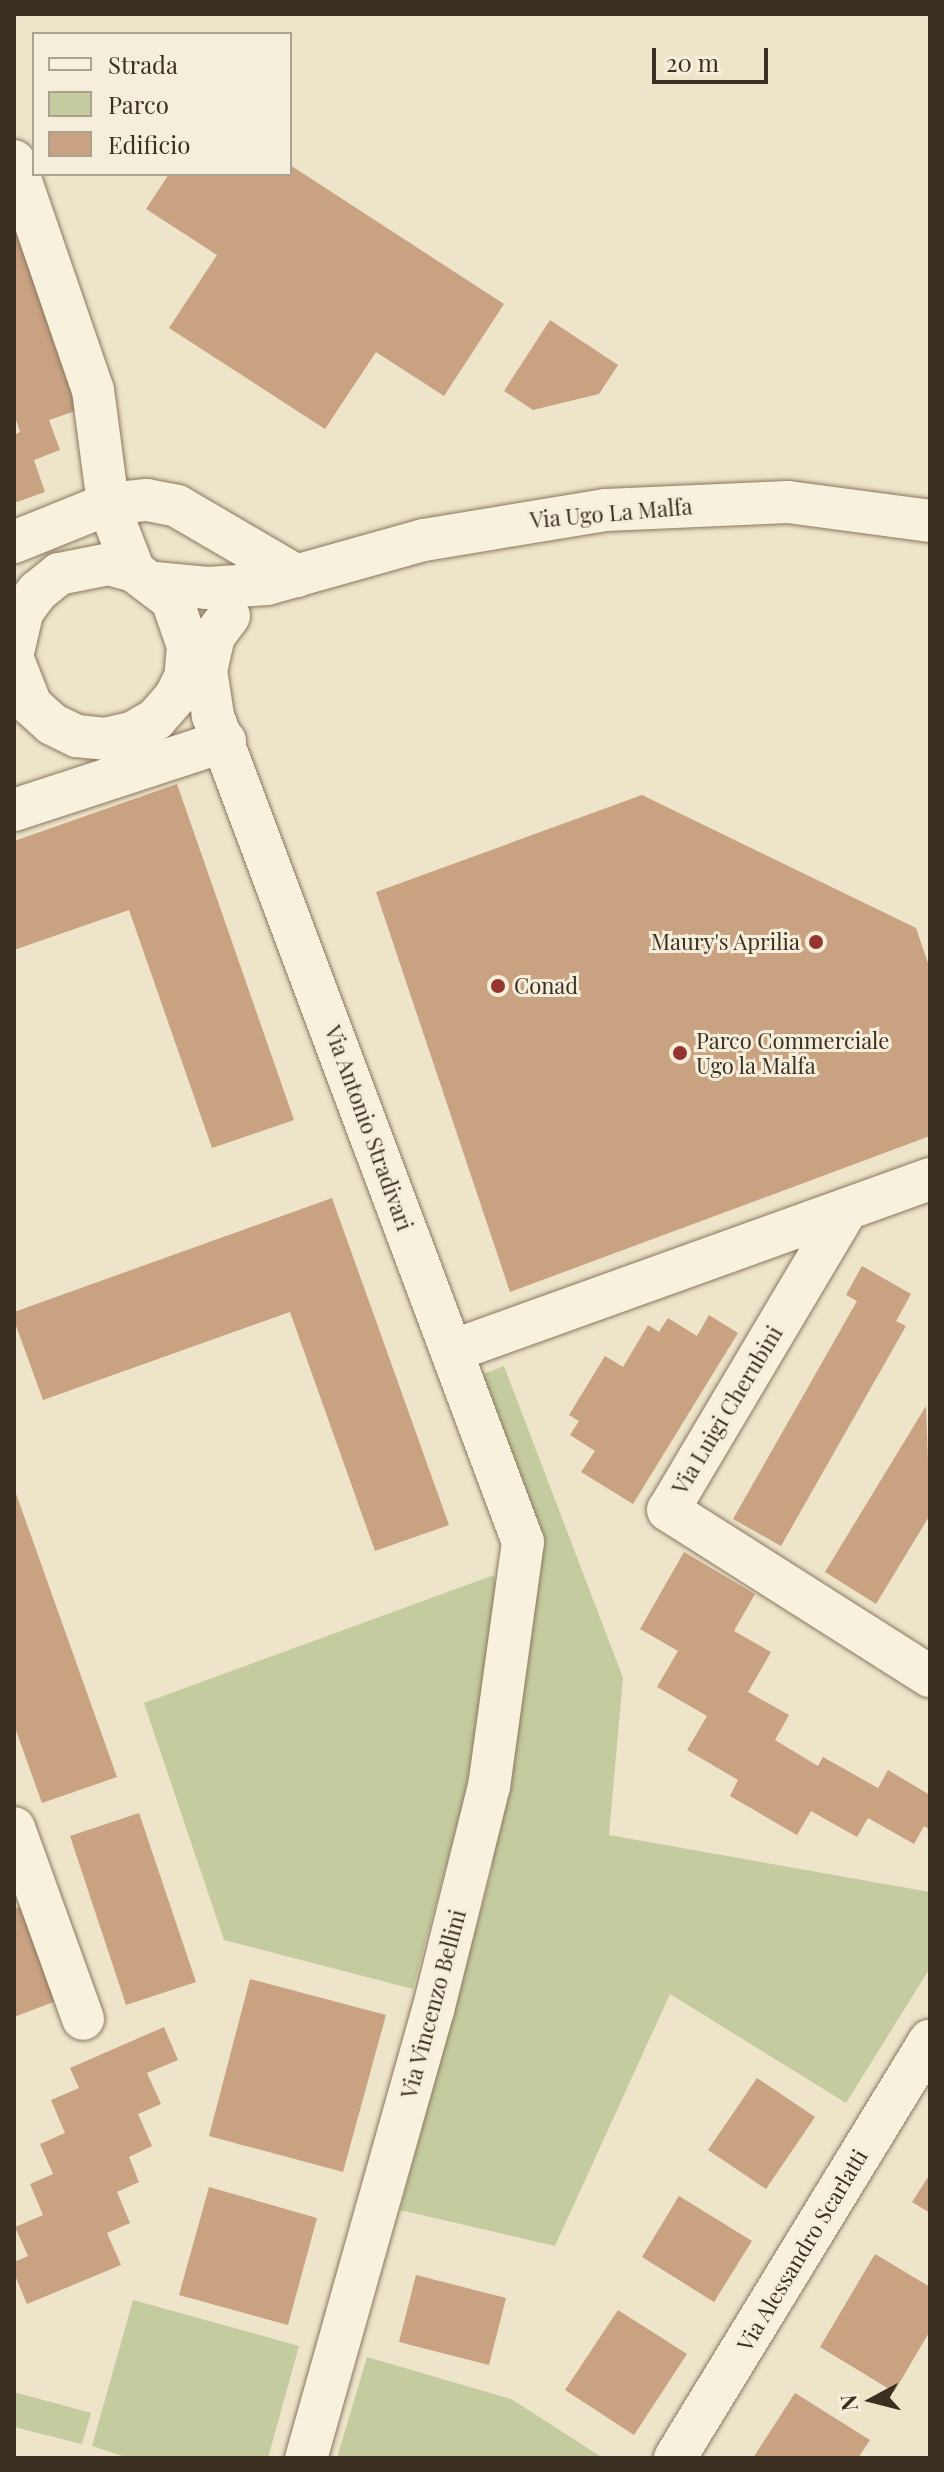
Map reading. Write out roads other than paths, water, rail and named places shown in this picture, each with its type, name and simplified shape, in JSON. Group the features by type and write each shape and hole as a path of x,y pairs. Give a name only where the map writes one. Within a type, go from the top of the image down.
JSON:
{"street":[{"path":"14,161 93,390 108,504 144,577 183,622 179,686 219,729 14,810"},
{"path":"14,542 108,504 147,500 177,506 282,580"},
{"name":"Via Ugo La Malfa","path":"14,648 22,612 59,574 109,564 144,577 208,588 282,580 424,540 606,510 788,502 930,521"},
{"name":"Via Ugo La Malfa","path":"14,662 23,708 77,736 105,739 132,733 156,719 205,639 229,616 282,580"},
{"name":"Via Antonio Stradivari","path":"229,616 208,652 205,690 523,1542"},
{"path":"452,1351 930,1179"},
{"name":"Via Luigi Cherubini","path":"847,1209 668,1510 930,1676"},
{"name":"Via Vincenzo Bellini","path":"306,2458 433,2010 489,1786 523,1542"},
{"path":"14,1828 83,2019"},
{"name":"Via Alessandro Scarlatti","path":"675,2458 930,2041"}],"place":[{"name":"Maury's Aprilia","path":"816,942"},
{"name":"Conad","path":"498,986"},
{"name":"Parco Commerciale Ugo la Malfa","path":"680,1053"}]}
